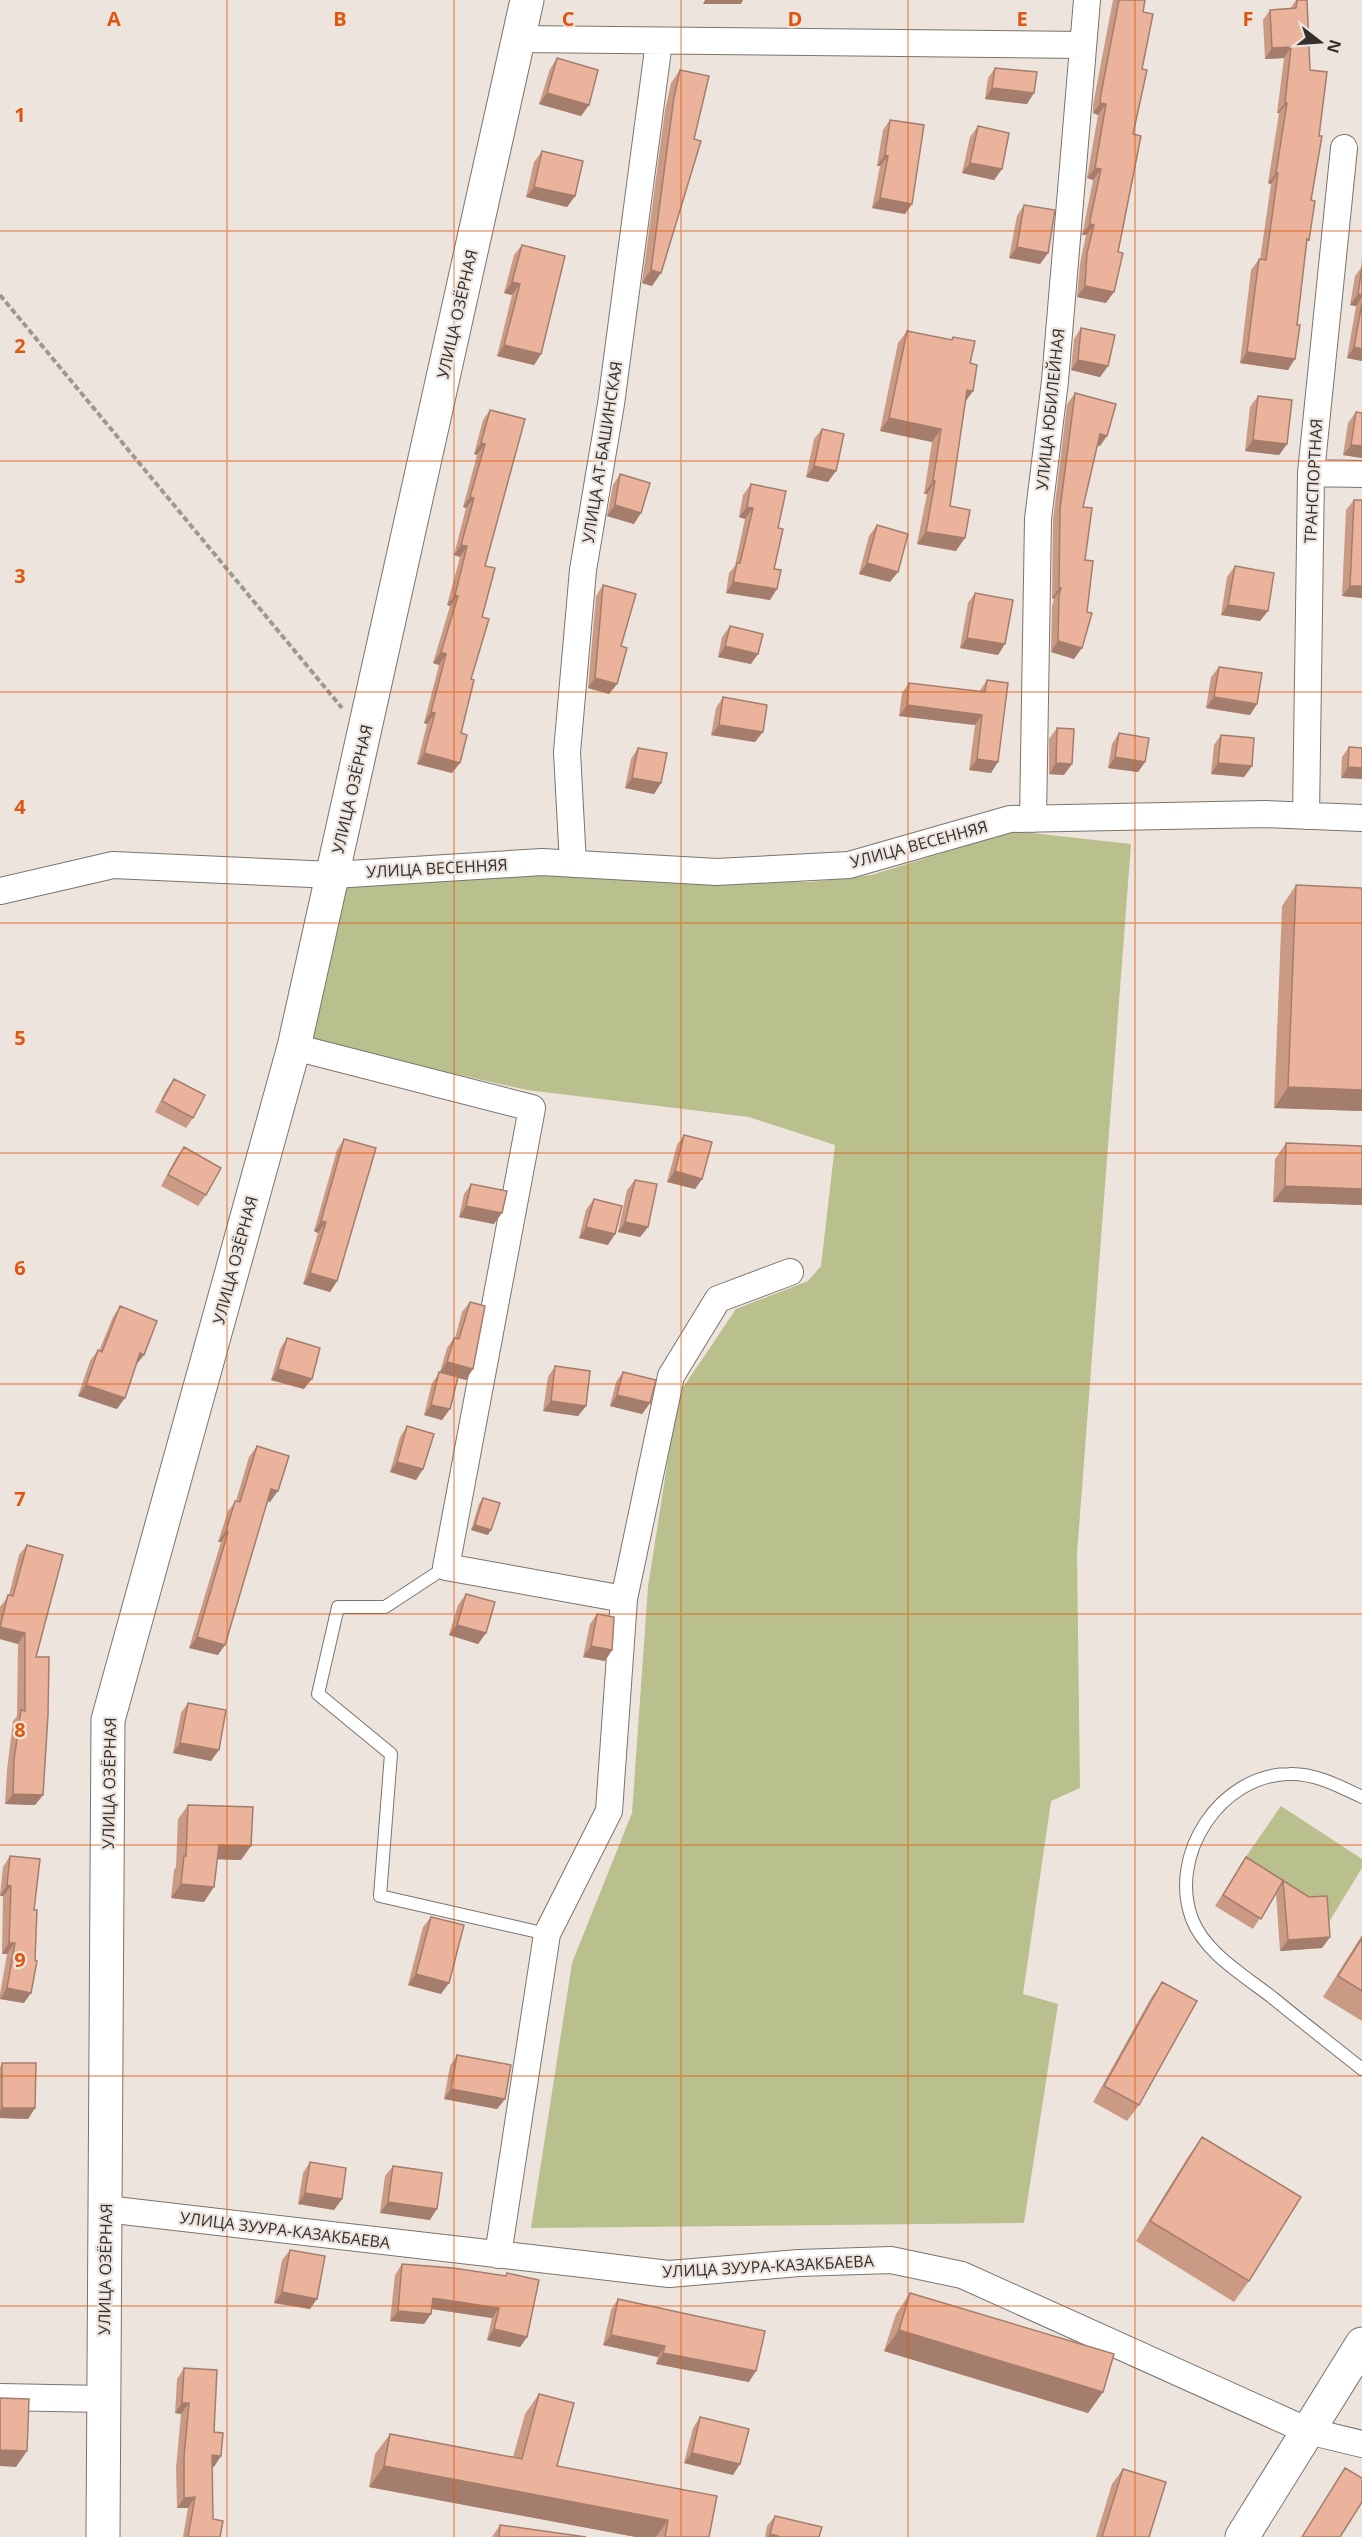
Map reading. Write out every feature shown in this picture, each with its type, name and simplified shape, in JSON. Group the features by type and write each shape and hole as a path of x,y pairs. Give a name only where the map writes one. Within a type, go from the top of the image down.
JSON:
{"main road":[{"name":"УЛИЦА ОЗЁРНАЯ","path":"103,2537 108,1720 294,1047 527,0"},
{"path":"1242,2537 1362,2344"}],"street":[{"name":"УЛИЦА ЮБИЛЕЙНАЯ","path":"1033,819 1038,519 1055,381 1087,0"},
{"path":"518,39 1082,45"},
{"name":"УЛИЦА АТ-БАШИНСКАЯ","path":"573,864 567,752 583,570 611,404 659,42"},
{"name":"ТРАНСПОРТНАЯ","path":"1306,816 1311,473 1344,148"},
{"path":"1311,473 1362,474"},
{"name":"УЛИЦА ВЕСЕННЯЯ","path":"0,891 112,865 333,875 542,862 717,872 849,865 1010,819 1265,814 1362,818"},
{"path":"294,1047 532,1108 446,1567 624,1599"},
{"path":"498,2255 547,1934 609,1811 624,1599 671,1376 718,1299 790,1272"},
{"name":"УЛИЦА ЗУУРА-КАЗАКБАЕВА","path":"106,2209 669,2274 891,2260 962,2275 1308,2431 1362,2444"},
{"path":"0,2397 104,2399"}],"lane":[{"path":"446,1567 385,1607 338,1607 318,1694 391,1754 380,1896 547,1934"},
{"path":"1362,1797 1330,1781 1288,1774 1256,1781 1227,1798 1204,1823 1190,1853 1186,1886 1192,1919 1210,1948 1362,2069"}],"path":[{"path":"0,295 364,734"}],"green space":[{"path":"1014,831 1131,844 1077,1554 1080,1788 1051,1801 1023,1994 1058,2004 1024,2223 531,2228 572,1963 632,1813 648,1587 678,1395 736,1309 808,1281 821,1266 835,1145 749,1117 527,1090 308,1041 341,887 537,874 663,881 811,882 871,875"},
{"path":"1281,1806 1362,1859 1362,1868 1329,1922 1238,1868"}],"building":[{"path":"1119,0 1145,0 1143,12 1153,14 1142,69 1147,70 1133,134 1141,136 1118,252 1123,253 1114,292 1085,286 1087,253 1094,225 1090,224 1090,220 1101,169 1095,168 1106,104 1100,103 1101,94"},
{"path":"1297,0 1307,0 1310,70 1327,72 1319,136 1322,136 1311,200 1315,201 1309,240 1307,239 1295,359 1247,352 1259,259 1266,260 1287,103 1285,103 1291,47 1272,48 1270,10 1296,8"},
{"path":"557,58 598,70 589,105 547,93"},
{"path":"995,68 1037,72 1034,93 992,88"},
{"path":"680,70 709,76 694,139 701,141 661,273 651,270 674,97"},
{"path":"890,120 924,125 912,204 880,198 888,156 885,155"},
{"path":"978,126 1009,133 1002,169 970,163"},
{"path":"542,151 583,161 575,196 534,187"},
{"path":"1024,205 1055,210 1048,253 1017,247"},
{"path":"522,245 565,256 541,354 504,345 520,284 512,282"},
{"path":"1362,267 1362,295 1358,294"},
{"path":"1362,303 1362,349 1354,347"},
{"path":"1081,328 1115,335 1108,366 1078,360"},
{"path":"907,331 952,340 953,337 975,341 970,363 977,365 973,391 967,390 950,506 970,510 965,538 926,532 941,429 889,418"},
{"path":"1075,393 1116,404 1107,436 1100,434 1083,507 1092,508 1085,560 1093,561 1087,612 1092,613 1082,648 1058,641 1061,588 1059,588 1060,509"},
{"path":"1258,396 1292,400 1287,444 1253,440"},
{"path":"490,410 525,419 485,566 495,568 482,617 489,619 471,679 474,680 461,733 467,735 460,763 424,753 435,713 431,712 446,654 441,652 458,596 455,595 467,546 461,545 474,498 470,497 485,444 481,443"},
{"path":"1356,412 1362,413 1362,446 1351,445"},
{"path":"822,429 844,434 836,471 814,466"},
{"path":"620,474 650,483 641,513 615,505"},
{"path":"751,484 786,491 778,528 783,529 774,569 781,570 777,589 733,582 737,563 740,563 753,508 747,507"},
{"path":"1354,500 1362,500 1362,586 1350,586"},
{"path":"877,525 908,534 898,572 867,563"},
{"path":"1235,566 1274,573 1268,611 1228,605"},
{"path":"603,585 636,594 621,646 627,648 617,684 595,678"},
{"path":"975,593 1013,600 1005,644 967,638"},
{"path":"730,626 763,634 758,654 725,646"},
{"path":"1219,667 1262,673 1257,704 1214,697"},
{"path":"987,680 1008,683 998,762 977,759 982,715 907,705 909,683 985,692"},
{"path":"723,697 767,705 763,732 719,725"},
{"path":"1057,728 1074,729 1072,764 1056,763"},
{"path":"1119,733 1149,738 1145,762 1115,757"},
{"path":"1221,735 1254,738 1252,766 1218,763"},
{"path":"1349,747 1362,748 1362,768 1348,767"},
{"path":"638,748 667,753 661,783 632,778"},
{"path":"1296,885 1362,888 1362,1090 1288,1087"},
{"path":"174,1079 205,1095 193,1118 162,1101"},
{"path":"684,1135 712,1142 702,1179 675,1171"},
{"path":"344,1139 376,1148 337,1281 310,1273 326,1222 321,1221"},
{"path":"1286,1143 1362,1146 1362,1189 1285,1186"},
{"path":"184,1147 221,1168 206,1195 168,1175"},
{"path":"635,1180 657,1184 648,1227 625,1222"},
{"path":"471,1184 507,1191 502,1213 466,1206"},
{"path":"594,1199 622,1206 615,1234 586,1227"},
{"path":"470,1302 485,1306 473,1369 447,1362 454,1338 459,1339"},
{"path":"120,1306 157,1321 144,1355 140,1353 125,1398 86,1385 98,1350 102,1352"},
{"path":"287,1338 320,1348 312,1379 278,1369"},
{"path":"555,1366 590,1371 586,1406 551,1401"},
{"path":"439,1372 458,1377 450,1409 431,1405"},
{"path":"623,1372 656,1380 650,1403 617,1395"},
{"path":"407,1426 434,1434 423,1469 397,1462"},
{"path":"257,1446 289,1456 278,1491 271,1489 225,1645 197,1637 235,1501 240,1502"},
{"path":"483,1498 500,1503 491,1530 475,1525"},
{"path":"27,1545 63,1555 36,1657 49,1657 43,1795 13,1794 14,1760 21,1710 25,1711 25,1633 0,1627 8,1595 13,1596"},
{"path":"466,1594 495,1602 486,1633 457,1625"},
{"path":"597,1614 614,1617 612,1650 591,1646"},
{"path":"188,1703 226,1710 219,1750 180,1743"},
{"path":"188,1805 253,1807 251,1846 219,1845 214,1887 181,1884 184,1856 186,1856"},
{"path":"10,1856 40,1859 34,1910 37,1910 35,1960 37,1961 31,1993 7,1988 15,1943 9,1943 11,1886 7,1885"},
{"path":"1246,1857 1309,1897 1327,1896 1330,1937 1288,1940 1283,1881 1261,1919 1223,1895"},
{"path":"431,1917 464,1925 449,1983 416,1974"},
{"path":"1362,1938 1362,1991 1338,1976"},
{"path":"1162,1982 1197,2001 1139,2105 1104,2086"},
{"path":"457,2055 511,2065 505,2099 451,2089"},
{"path":"2,2063 36,2063 35,2108 2,2108"},
{"path":"1202,2137 1301,2197 1249,2281 1150,2221"},
{"path":"310,2162 346,2168 342,2199 305,2193"},
{"path":"393,2166 442,2173 437,2209 388,2202"},
{"path":"290,2250 325,2256 317,2299 282,2292"},
{"path":"402,2264 453,2268 506,2276 507,2273 539,2280 527,2337 494,2329 499,2308 433,2298 431,2314 398,2311"},
{"path":"910,2293 1114,2354 1103,2392 899,2330"},
{"path":"618,2299 765,2331 756,2371 663,2353 665,2346 611,2335"},
{"path":"184,2368 217,2370 214,2432 223,2433 221,2456 212,2455 213,2519 223,2521 220,2537 188,2537 195,2497 184,2498 184,2457 189,2403 182,2403"},
{"path":"539,2394 574,2403 557,2466 717,2496 709,2537 665,2537 668,2520 384,2466 390,2434 522,2459"},
{"path":"0,2398 29,2399 27,2451 0,2450"},
{"path":"700,2417 749,2429 740,2464 692,2453"},
{"path":"1345,2468 1362,2478 1362,2502 1340,2537 1302,2537"},
{"path":"1123,2469 1166,2482 1149,2537 1102,2537"},
{"path":"775,2516 822,2527 819,2537 781,2537 770,2534"},
{"path":"500,2525 586,2537 499,2537"}]}
